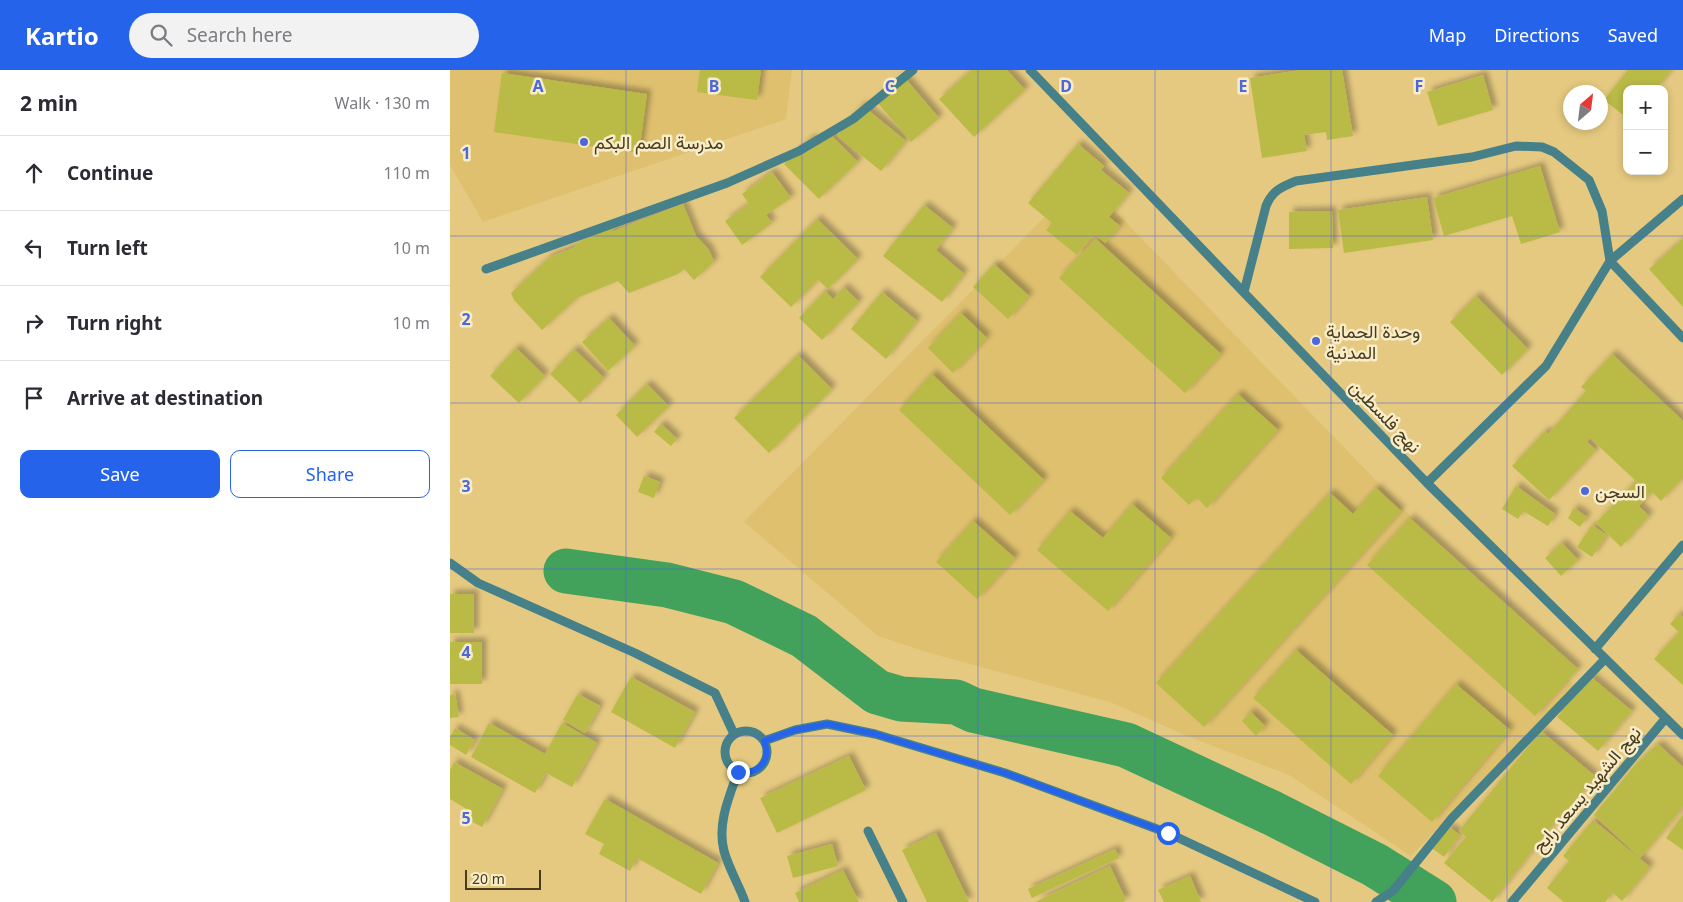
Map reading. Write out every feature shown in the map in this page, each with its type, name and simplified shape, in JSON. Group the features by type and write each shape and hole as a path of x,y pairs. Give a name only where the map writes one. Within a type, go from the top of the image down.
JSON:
{"street":[{"path":"486,269 727,183 799,151 853,118 913,70"},
{"name":"نهج فلسطين","path":"1030,70 1427,483 1683,735"},
{"path":"1244,292 1266,206 1270,197 1278,188 1296,181 1472,157 1529,145 1542,146 1554,152 1589,180 1602,211 1610,261 1683,338"},
{"path":"1427,483 1546,366 1610,261 1683,199"},
{"path":"1595,649 1683,545"},
{"path":"450,563 478,583 635,653 715,693 734,734"},
{"path":"1376,902 1394,891 1452,818 1605,659"},
{"name":"نهج الشهيد يسعد رابح","path":"1512,902 1665,719"},
{"path":"764,741 795,730 828,724 875,734 1005,773 1168,833 1315,902"},
{"path":"747,731 754,732 764,741 767,754 762,766 751,772 738,772 732,769 725,758 726,744 734,734 747,731"},
{"path":"738,772 725,809 722,829 724,851 746,902"},
{"path":"868,830 903,902"}],"shaded area":[{"name":"مدرسة الصم البكم","path":"450,70 792,70 786,119 483,222 450,165"},
{"path":"1083,178 1575,686 1411,856 1289,775 1187,736 1110,702 933,654 878,636 744,522"}],"building":[{"path":"700,70 761,70 757,100 697,92"},
{"path":"972,70 1007,70 1025,90 974,137 939,99"},
{"path":"1301,70 1342,70 1353,136 1327,140 1326,132 1304,135 1307,151 1262,158 1250,78"},
{"path":"1628,70 1671,70 1659,85 1623,85 1623,115 1608,103 1608,95"},
{"path":"502,73 647,94 639,153 494,132"},
{"path":"1483,75 1493,110 1438,126 1427,92"},
{"path":"904,77 939,118 911,142 876,101"},
{"path":"862,105 906,141 881,171 837,136"},
{"path":"830,134 858,162 819,199 784,164 811,138 818,145"},
{"path":"1078,144 1104,166 1101,170 1129,193 1109,217 1120,226 1105,243 1095,234 1077,255 1046,230 1052,223 1028,203"},
{"path":"1540,166 1560,232 1521,244 1512,216 1444,236 1433,198"},
{"path":"772,172 791,198 766,215 772,223 742,245 725,221 749,204 742,194"},
{"path":"1427,197 1433,240 1344,253 1338,210"},
{"path":"683,204 696,236 709,250 714,262 694,280 684,269 678,274 629,293 618,281 577,298 542,330 514,300 511,293 550,257 573,248 580,241 616,227 609,233"},
{"path":"924,205 953,228 936,250 964,274 942,302 883,256"},
{"path":"1332,211 1333,248 1289,249 1289,212"},
{"path":"817,219 858,259 828,289 818,280 791,307 760,277"},
{"path":"1096,239 1221,354 1185,393 1059,278"},
{"path":"1683,239 1683,307 1649,269"},
{"path":"994,264 1029,296 1008,319 973,287"},
{"path":"844,287 859,302 822,340 799,318 825,291 833,299"},
{"path":"882,292 917,321 886,359 851,329"},
{"path":"1476,296 1528,349 1502,375 1450,322"},
{"path":"961,313 987,338 953,373 928,348"},
{"path":"609,318 635,346 608,371 582,342"},
{"path":"516,348 545,376 519,403 490,376"},
{"path":"574,349 604,378 580,403 550,374"},
{"path":"1612,354 1683,421 1683,478 1661,501 1652,492 1639,506 1649,516 1621,547 1596,523 1636,481 1590,438 1587,442 1596,450 1549,500 1512,466 1545,431 1548,434 1565,415 1586,391 1581,387"},
{"path":"798,355 832,389 769,453 734,418"},
{"path":"932,374 1044,480 1010,515 899,410"},
{"path":"647,384 669,406 637,437 616,415"},
{"path":"1238,394 1278,430 1207,508 1196,497 1189,505 1161,478"},
{"path":"661,424 677,439 671,446 654,432"},
{"path":"644,476 660,482 654,498 638,492"},
{"path":"1516,486 1555,514 1548,526 1523,511 1518,519 1502,509"},
{"path":"1376,488 1401,511 1204,727 1156,683 1330,493 1353,514"},
{"path":"1132,504 1171,538 1108,611 1037,550 1070,511 1103,538"},
{"path":"1574,508 1587,517 1580,527 1568,518"},
{"path":"1410,518 1578,669 1535,716 1367,565"},
{"path":"973,521 1015,558 977,599 936,562"},
{"path":"1592,525 1607,535 1592,557 1577,547"},
{"path":"1562,543 1578,560 1561,576 1545,558"},
{"path":"450,594 474,594 474,633 450,633"},
{"path":"1679,614 1683,617 1683,685 1654,659 1679,632 1670,624"},
{"path":"450,642 482,642 482,684 450,684"},
{"path":"1296,650 1393,735 1351,784 1253,698"},
{"path":"631,677 695,712 675,748 611,712"},
{"path":"1591,677 1632,711 1598,751 1557,717"},
{"path":"1456,684 1510,730 1432,822 1378,776"},
{"path":"455,694 459,717 450,718 450,695"},
{"path":"578,694 600,706 585,733 563,720"},
{"path":"1251,712 1265,726 1256,736 1242,721"},
{"path":"489,723 545,754 562,723 597,743 572,787 546,773 535,793 471,757"},
{"path":"455,728 475,740 466,755 450,745 450,737"},
{"path":"1541,731 1595,776 1566,811 1564,810 1492,902 1444,863 1466,837 1459,831"},
{"path":"1658,744 1683,767 1683,807 1640,858 1594,815 1636,764"},
{"path":"849,756 866,790 777,833 760,798"},
{"path":"454,762 503,789 482,827 465,818 470,811 450,799 450,770"},
{"path":"605,799 718,863 701,894 637,858 630,871 599,854 604,844 585,834"},
{"path":"1683,815 1683,850 1666,838"},
{"path":"1593,820 1650,867 1622,901 1613,893 1605,902 1564,902 1547,888 1569,861 1563,856"},
{"path":"1449,827 1460,835 1444,857 1433,849"},
{"path":"936,833 969,902 927,902 902,850"},
{"path":"832,844 838,866 793,878 787,856"},
{"path":"1115,849 1119,858 1032,898 1028,889"},
{"path":"1110,866 1126,900 1123,902 1035,902"},
{"path":"843,870 859,902 799,902 795,893"},
{"path":"1190,876 1201,902 1164,902 1158,890"}],"waterway":[{"path":"566,571 667,585 734,602 804,636 877,692 901,699 956,702 973,710 1126,745 1272,813 1375,865 1434,902"}],"place":[{"name":"مدرسة الصم البكم","path":"584,142"},
{"name":"وحدة الحماية المدنية","path":"1316,341"},
{"name":"السجن","path":"1585,491"}],"route":[{"path":"738,772 751,772 762,766 767,754 764,741 795,730 828,724 875,734 1005,773 1168,833"}]}
